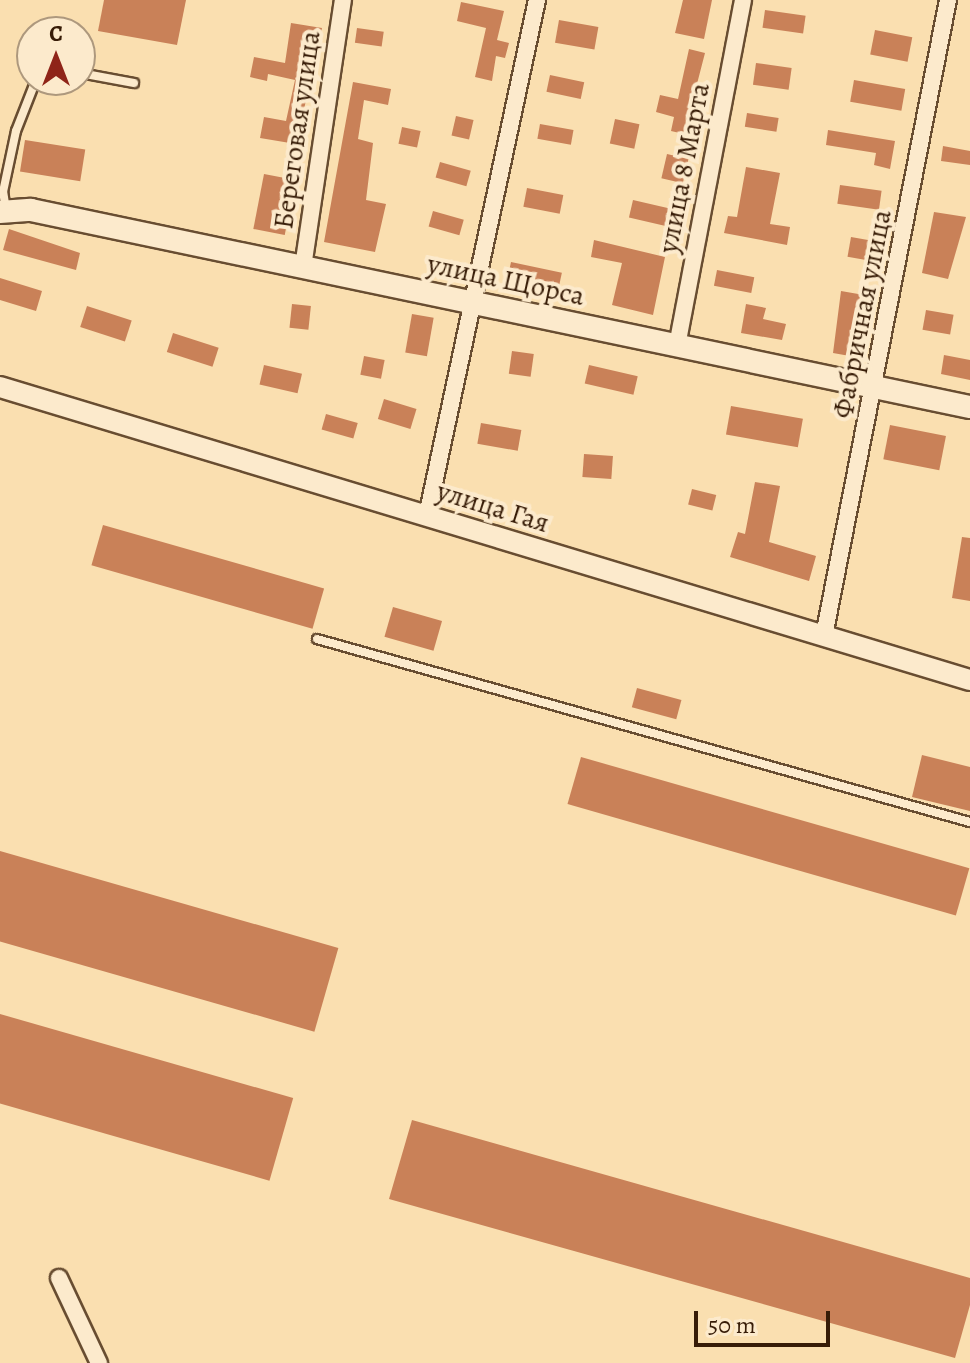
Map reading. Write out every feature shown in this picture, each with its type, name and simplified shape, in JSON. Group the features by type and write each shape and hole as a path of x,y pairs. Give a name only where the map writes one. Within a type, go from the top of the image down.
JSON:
{"main road":[{"name":"улица Щорса","path":"3,212 31,210 970,407"}],"street":[{"name":"Береговая улица","path":"303,267 343,0"},
{"path":"427,516 475,304 537,0"},
{"name":"улица 8 Марта","path":"677,346 743,0"},
{"name":"Фабричная улица","path":"824,636 875,387 948,0"},
{"name":"улица Гая","path":"0,387 970,680"},
{"path":"59,1278 99,1363"}],"lane":[{"path":"96,76 134,83"},
{"path":"3,212 3,192 16,131 30,96"},
{"path":"317,639 970,822"}],"building":[{"path":"104,0 186,0 177,45 98,31"},
{"path":"683,0 712,0 704,39 675,33"},
{"path":"461,2 504,11 497,40 509,43 505,58 496,56 492,81 475,77 486,28 457,21"},
{"path":"765,10 806,16 803,34 762,28"},
{"path":"559,20 598,27 594,50 555,43"},
{"path":"291,23 322,28 301,123 306,124 302,145 260,138 264,117 286,121 295,80 268,74 267,81 250,77 254,57 285,63"},
{"path":"357,28 384,32 382,47 355,43"},
{"path":"875,30 912,37 908,62 870,55"},
{"path":"689,49 705,53 684,134 671,131 674,117 656,112 660,95 678,99"},
{"path":"756,63 792,68 789,90 753,85"},
{"path":"550,75 584,82 581,99 546,92"},
{"path":"854,80 905,89 901,111 850,102"},
{"path":"353,82 391,89 388,105 364,100 358,139 373,143 366,200 386,204 375,252 324,242"},
{"path":"747,113 779,118 776,132 745,127"},
{"path":"456,116 474,120 469,140 452,135"},
{"path":"615,119 639,124 634,149 610,143"},
{"path":"540,124 573,130 571,145 537,139"},
{"path":"402,127 421,131 417,148 398,144"},
{"path":"828,130 895,141 890,169 874,165 876,153 826,145"},
{"path":"25,140 85,150 80,181 20,172"},
{"path":"943,146 970,151 970,165 941,161"},
{"path":"667,154 688,159 683,183 661,178"},
{"path":"440,162 471,171 466,186 436,177"},
{"path":"746,167 780,173 770,224 790,227 787,245 724,233 728,216 737,217"},
{"path":"264,174 295,180 285,235 253,229"},
{"path":"840,185 882,191 879,210 837,204"},
{"path":"527,188 563,195 560,214 523,207"},
{"path":"633,200 673,209 669,227 629,218"},
{"path":"433,211 464,220 459,235 429,226"},
{"path":"934,212 966,217 948,279 922,273"},
{"path":"9,229 80,253 76,270 3,250"},
{"path":"851,237 874,241 870,261 848,257"},
{"path":"594,240 665,257 653,315 612,305 622,263 591,257"},
{"path":"511,262 562,273 558,292 507,282"},
{"path":"717,270 754,277 751,293 714,286"},
{"path":"0,278 42,291 36,311 0,300"},
{"path":"841,291 864,295 856,338 864,339 861,358 833,353"},
{"path":"292,304 311,306 308,330 289,328"},
{"path":"746,304 766,308 763,319 786,324 782,340 741,333"},
{"path":"87,306 132,321 125,341 80,327"},
{"path":"926,310 954,315 950,335 923,330"},
{"path":"412,314 434,318 427,356 405,352"},
{"path":"173,333 219,348 212,367 167,352"},
{"path":"512,351 534,354 531,377 509,374"},
{"path":"944,355 970,360 970,380 941,374"},
{"path":"364,356 385,360 381,379 360,375"},
{"path":"264,365 302,374 298,393 260,384"},
{"path":"589,365 638,376 633,395 585,384"},
{"path":"384,399 417,409 410,429 378,419"},
{"path":"731,406 803,419 798,447 726,435"},
{"path":"326,414 358,423 353,438 322,429"},
{"path":"481,423 521,430 518,451 477,444"},
{"path":"890,425 946,436 939,470 883,459"},
{"path":"584,454 613,456 611,479 582,477"},
{"path":"755,482 780,486 769,542 816,556 809,581 730,557 738,532 745,534"},
{"path":"692,489 716,495 712,511 688,505"},
{"path":"103,525 324,588 313,629 91,565"},
{"path":"962,537 970,538 970,601 952,598"},
{"path":"393,607 442,621 433,651 384,637"},
{"path":"637,688 681,700 676,719 632,707"},
{"path":"922,755 970,767 970,811 912,797"},
{"path":"581,757 969,868 956,915 567,804"},
{"path":"0,851 338,948 314,1032 0,942"},
{"path":"0,1014 293,1098 269,1181 0,1103"},
{"path":"412,1120 970,1278 970,1305 955,1358 389,1199"}]}
